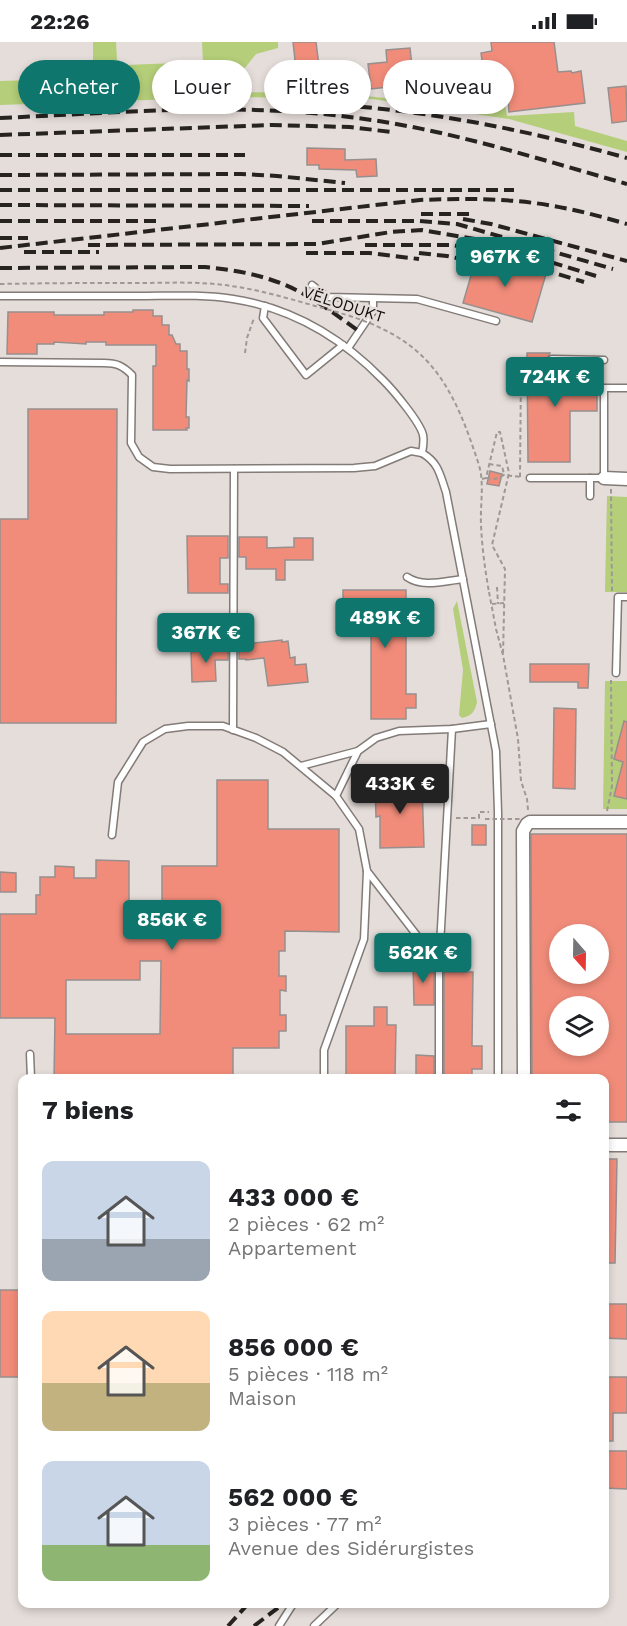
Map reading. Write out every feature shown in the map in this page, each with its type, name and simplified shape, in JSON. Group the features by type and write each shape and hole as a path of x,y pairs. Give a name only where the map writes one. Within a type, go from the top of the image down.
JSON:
{"street":[{"path":"608,478 627,479"},
{"path":"524,1074 523,831 527,824 525,820 627,822"},
{"path":"609,1145 627,1145"}],"lane":[{"path":"312,285 327,297 417,299 496,321"},
{"path":"0,296 195,296 233,299 289,314 318,328 346,346 398,394 423,434 422,453"},
{"path":"265,306 263,318 306,375 346,346 374,311 373,299"},
{"path":"552,359 604,360"},
{"path":"0,362 116,363 123,366 132,375 131,443 139,457 153,466 170,469 354,468 375,466 411,451 422,453 436,465 446,492 496,751 498,1074"},
{"path":"530,478 608,478 604,388 627,388"},
{"path":"233,730 234,469"},
{"path":"590,478 590,496"},
{"path":"407,577 423,584 463,579"},
{"path":"616,675 618,597 627,597"},
{"path":"301,766 358,751 376,738 399,731 452,729 491,724"},
{"path":"112,835 118,782 143,742 165,729 188,726 223,726 256,738 283,752 336,796 359,829 367,871 364,939 324,1050 324,1074"},
{"path":"440,1074 439,964 452,729"},
{"path":"336,796 358,751"},
{"path":"367,871 439,964"},
{"path":"30,1054 31,1074"},
{"path":"286,1615 287,1608"},
{"path":"279,1626 290,1608"},
{"path":"314,1626 333,1608"}],"path":[{"name":"VËLODUKT","path":"0,284 188,283 229,285 269,293 371,322 415,349 427,361 455,401 478,462 482,478 483,556 503,655"},
{"path":"245,353 254,316 265,306"},
{"path":"482,478 495,479 504,475 520,477 521,368 557,368"},
{"path":"486,478 496,432 500,432 509,473 492,545 505,569 503,655 520,749 521,782 527,799 528,816 525,820 486,819 486,812"},
{"path":"489,464 502,466 504,475"},
{"path":"608,478 612,592 618,597"},
{"path":"497,587 498,603"},
{"path":"491,604 504,603"},
{"path":"608,809 612,786 611,678 616,675"},
{"path":"447,818 479,818 479,812 498,812"}],"green space":[{"path":"93,42 116,42 117,60 93,60"},
{"path":"202,42 278,42 278,48 256,54 251,60 203,60"},
{"path":"140,64 152,64 152,100 140,100"},
{"path":"18,80 18,104 0,105 0,81"},
{"path":"252,92 264,92 264,97 252,97"},
{"path":"371,97 383,98 383,101 372,99"},
{"path":"574,112 575,126 627,141 627,152 509,119 475,114 507,114 507,116"},
{"path":"607,496 627,497 627,592 605,592"},
{"path":"457,601 477,702 472,713 462,718 459,715 463,670 453,609"},
{"path":"605,681 627,681 627,809 603,809"}],"building":[{"path":"293,42 316,42 318,60 295,60"},
{"path":"491,42 554,42 558,72 581,71 585,103 514,111 514,60 482,60 481,53 492,51"},
{"path":"410,48 411,60 387,60 386,50"},
{"path":"383,62 383,88 371,89 371,64"},
{"path":"626,86 627,121 612,123 608,88"},
{"path":"307,148 345,149 345,160 376,159 377,176 357,177 356,170 319,169 319,165 307,165"},
{"path":"477,255 546,274 532,322 463,303"},
{"path":"133,310 153,310 153,316 162,316 162,325 169,325 169,335 172,335 176,344 180,344 180,351 187,351 189,381 187,380 186,417 189,417 189,428 186,428 187,430 153,430 153,366 156,366 156,345 54,342 54,344 37,344 37,354 7,354 8,312 104,315 104,312 133,312"},
{"path":"527,353 550,353 547,359 550,372 597,372 597,411 570,411 570,462 528,462"},
{"path":"28,409 117,409 116,723 0,723 0,519 28,519"},
{"path":"490,471 502,474 499,486 487,484"},
{"path":"187,536 228,536 228,558 220,558 220,584 228,584 228,593 188,593"},
{"path":"239,537 267,537 267,548 294,547 294,538 313,538 313,560 285,560 285,580 276,580 276,569 246,569 246,557 239,557"},
{"path":"343,590 406,590 406,694 416,694 416,708 406,708 406,719 371,719 371,631 360,630 360,607 343,607"},
{"path":"282,640 282,642 288,641 290,658 295,657 295,665 306,664 308,682 268,686 264,658 239,659 239,649 245,648 244,644"},
{"path":"228,649 228,660 215,660 216,681 192,682 191,652"},
{"path":"530,664 589,664 588,688 578,688 578,682 530,682"},
{"path":"554,708 576,709 575,789 553,788"},
{"path":"624,721 627,722 627,799 614,796 623,762 614,759"},
{"path":"217,780 268,780 268,829 339,829 339,932 285,931 285,951 279,951 279,976 286,976 286,991 280,990 280,1015 286,1015 286,1031 279,1031 279,1048 233,1048 233,1074 54,1074 55,1018 0,1018 0,914 36,914 36,895 40,895 40,877 55,877 55,866 74,867 74,878 96,878 96,860 129,861 129,914 162,914 162,866 217,866","holes":["140,961 161,961 160,1034 66,1034 66,980 140,980"]},
{"path":"375,784 422,784 424,847 380,848 380,816 376,817"},
{"path":"472,825 486,825 486,845 472,845"},
{"path":"531,834 627,834 627,1122 609,1122 609,1074 532,1074"},
{"path":"0,872 16,873 16,892 0,892"},
{"path":"413,962 429,962 429,972 434,972 434,1005 414,1005"},
{"path":"444,972 473,972 472,1046 482,1046 482,1069 472,1069 472,1074 444,1074"},
{"path":"374,1007 387,1007 387,1025 396,1025 395,1074 346,1074 346,1026 374,1026"},
{"path":"416,1055 434,1056 434,1074 416,1074"},
{"path":"609,1159 617,1159 615,1263 609,1263"},
{"path":"0,1290 18,1290 18,1377 0,1377"},
{"path":"609,1304 627,1304 627,1339 609,1338"},
{"path":"609,1377 627,1377 627,1413 613,1413 613,1441 609,1441"},
{"path":"609,1451 627,1451 627,1489 609,1488"}],"railway":[{"path":"371,108 417,113 502,128 627,158"},
{"path":"0,118 219,109 349,117 420,128 454,136 627,184"},
{"path":"0,135 272,125 350,127 391,132"},
{"path":"0,155 245,155"},
{"path":"0,175 241,174 345,183"},
{"path":"0,190 514,190"},
{"path":"0,248 420,200 474,199 528,202 596,215 627,224"},
{"path":"0,205 309,206"},
{"path":"421,214 473,214"},
{"path":"463,219 491,224 627,261"},
{"path":"0,221 161,221"},
{"path":"312,221 419,221 457,224 613,269"},
{"path":"88,245 317,244 391,232 422,230 475,239 596,276"},
{"path":"0,238 28,238"},
{"path":"365,245 452,245 479,250 584,282"},
{"path":"24,252 99,252"},
{"path":"306,253 369,253 419,259"},
{"path":"419,253 475,262"},
{"path":"0,268 205,267 241,272 276,281 298,291 360,332"},
{"path":"228,1626 244,1608"},
{"path":"254,1626 278,1608"}]}
